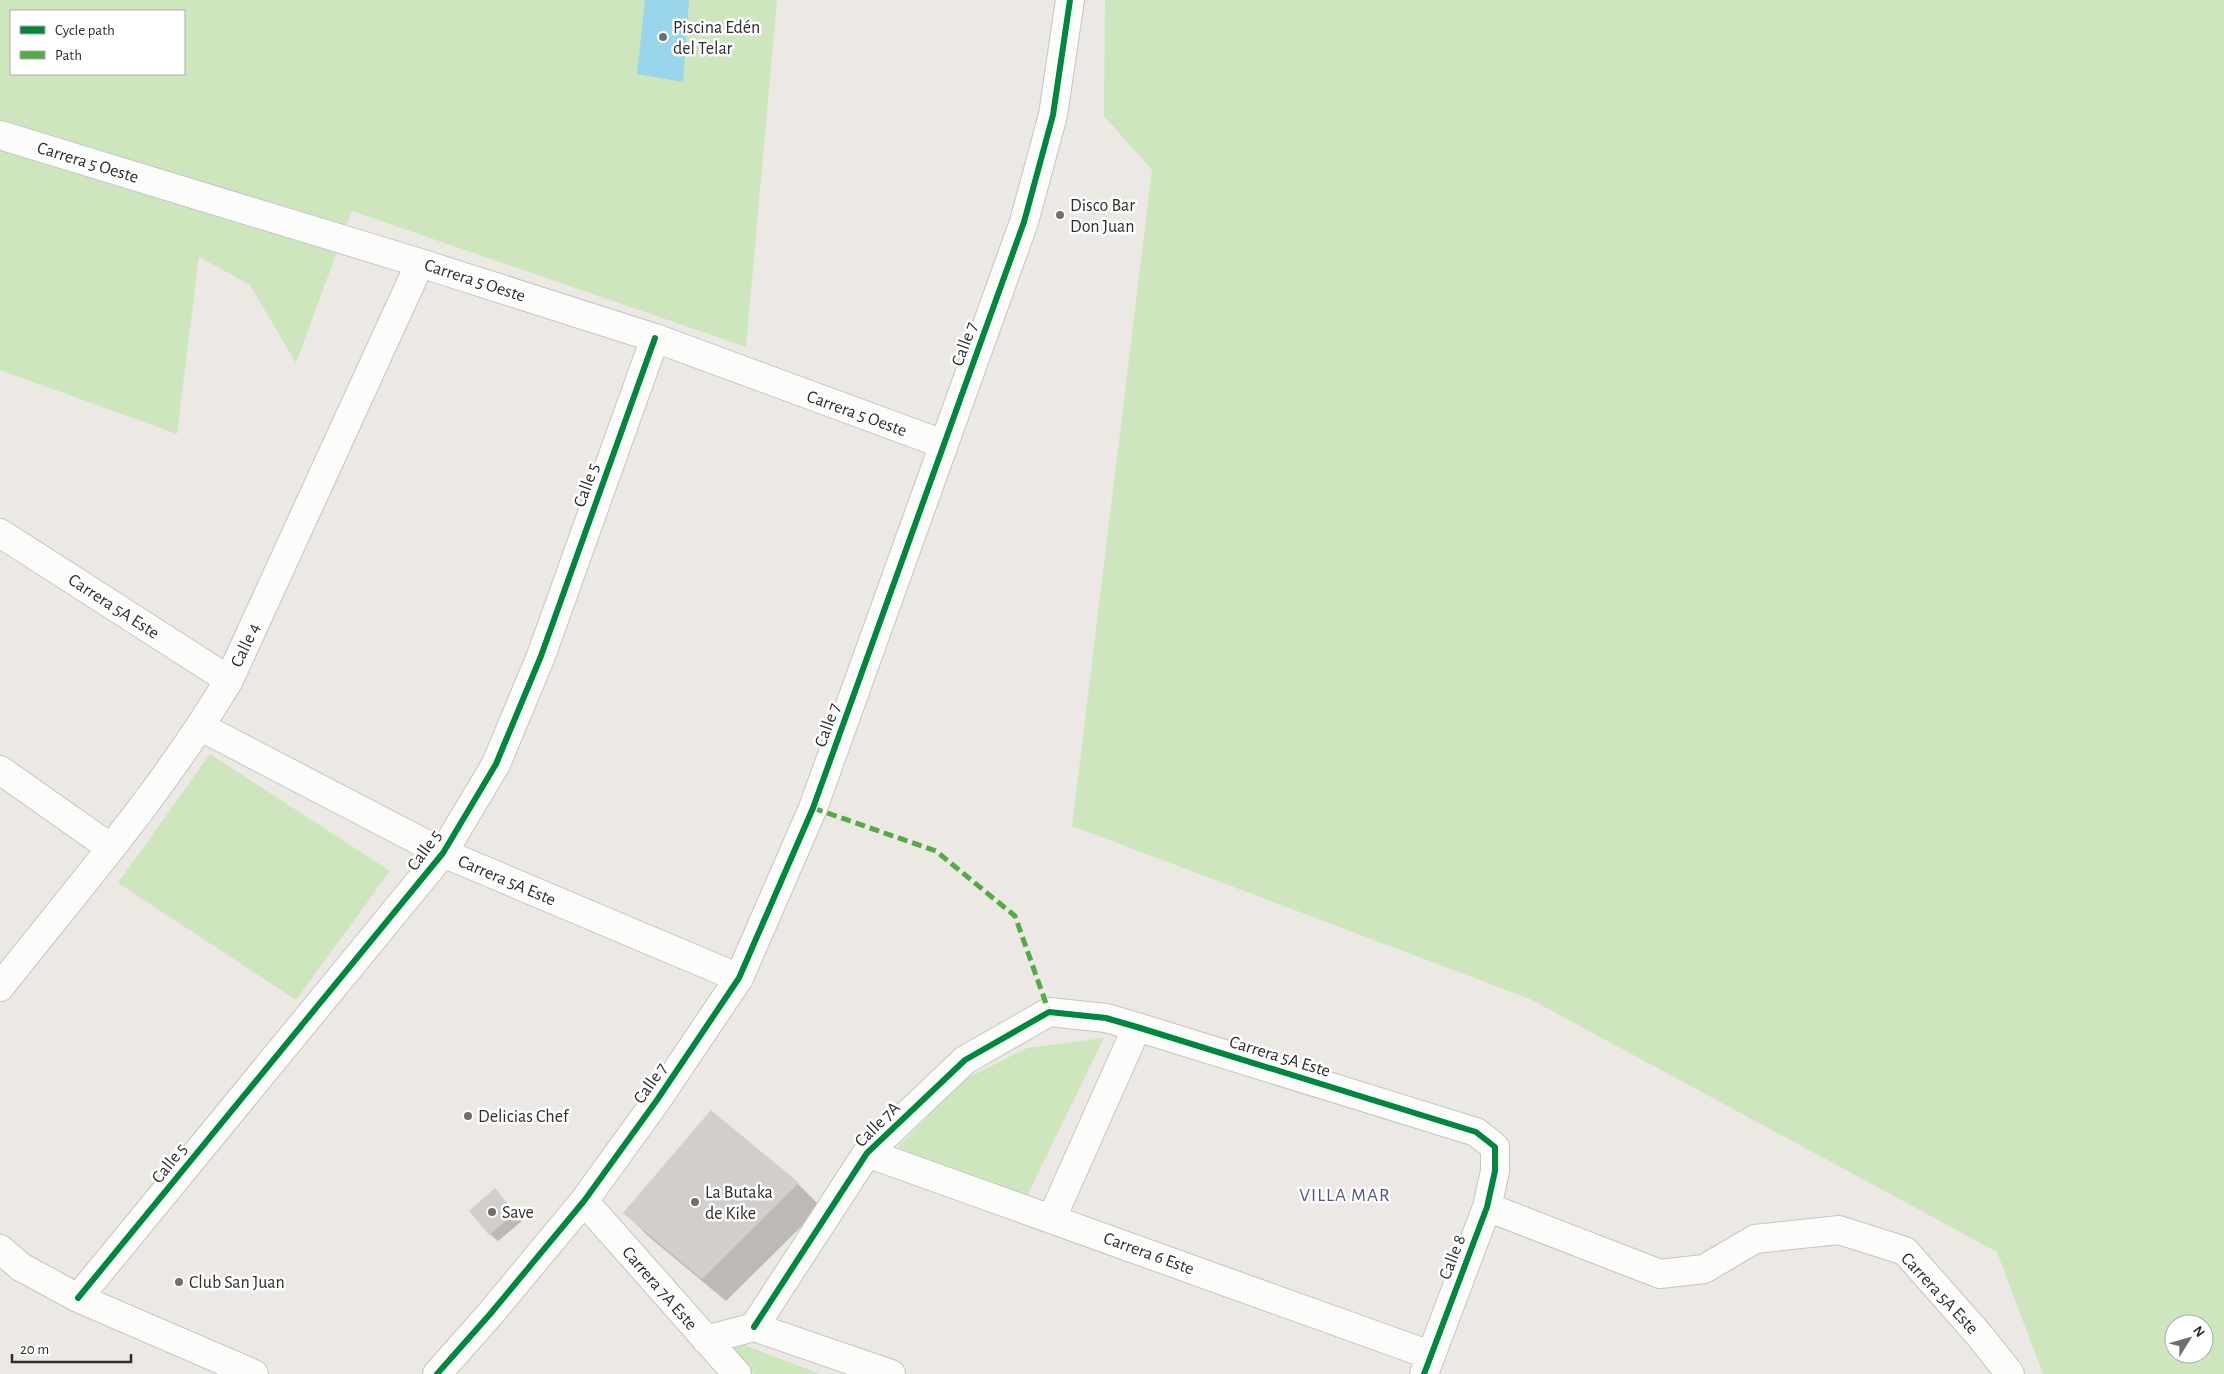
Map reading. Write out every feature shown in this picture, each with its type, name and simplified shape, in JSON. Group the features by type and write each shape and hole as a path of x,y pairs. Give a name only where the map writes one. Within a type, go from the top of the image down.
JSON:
{"street":[{"name":"Calle 7","path":"437,1374 491,1313 584,1201 657,1100 739,978 813,808 1024,222 1053,115 1070,0"},
{"name":"Carrera 5 Oeste","path":"0,135 420,263 655,338 943,444"},
{"name":"Calle 4","path":"0,987 111,848 201,727 229,680 420,263"},
{"name":"Calle 5","path":"78,1298 443,853 496,764 541,656 655,338"},
{"name":"Carrera 5A Este","path":"0,533 229,680"},
{"name":"Carrera 5A Este","path":"201,727 443,853 739,978"},
{"path":"0,770 111,848"},
{"name":"Carrera 5A Este","path":"1050,1012 1106,1018 1476,1132 1495,1147"},
{"name":"Calle 7A","path":"754,1327 867,1152 965,1060 1050,1012"},
{"path":"1052,1218 1137,1028"},
{"name":"Calle 8","path":"1427,1365 1487,1207 1495,1171 1495,1147"},
{"name":"Carrera 6 Este","path":"867,1152 1052,1218 1427,1365"},
{"name":"Carrera 7A Este","path":"584,1201 737,1374"},
{"name":"Carrera 5A Este","path":"1487,1207 1660,1274 1704,1269 1755,1239 1839,1230 1904,1251 1980,1336 2010,1374"},
{"path":"0,1249 21,1267 78,1298 254,1374"},
{"path":"706,1340 754,1327 891,1374"}],"green space":[{"path":"0,0 777,0 746,347 352,211 296,363 250,285 199,257 177,434 0,370"},
{"path":"1105,0 2224,0 2224,1374 2043,1374 1997,1252 1530,999 1072,826 1152,170 1104,116"},
{"path":"210,754 390,871 296,1000 118,883"},
{"path":"1104,1038 1023,1204 896,1149 965,1079 1027,1048"},
{"path":"739,1343 820,1374 755,1374 728,1349"}],"water":[{"name":"Piscina Edén del Telar","path":"645,0 689,0 683,82 637,74"}],"building":[{"path":"711,1110 799,1183 702,1279 623,1213"},
{"name":"Save","path":"495,1188 515,1213 489,1235 469,1211"}],"marked path":[{"path":"813,808 936,851 1015,916 1049,1012"}],"cycle path":[{"path":"437,1374 491,1313 584,1201 657,1100 739,978 813,808 1024,222 1053,115 1070,0"},
{"path":"78,1298 443,853 496,764 541,656 655,338"},
{"path":"754,1327 867,1153 965,1060 1049,1012 1106,1018 1137,1027 1476,1132 1495,1147 1495,1171 1487,1207 1424,1374"}],"place":[{"name":"Piscina Edén del Telar","path":"663,37"},
{"name":"Disco Bar Don Juan","path":"1060,215"},
{"name":"Delicias Chef","path":"468,1116"},
{"name":"La Butaka de Kike","path":"695,1202"},
{"name":"Save","path":"492,1212"},
{"name":"Club San Juan","path":"179,1282"}],"district":[{"name":"VILLA MAR","path":"1345,1194"}]}
